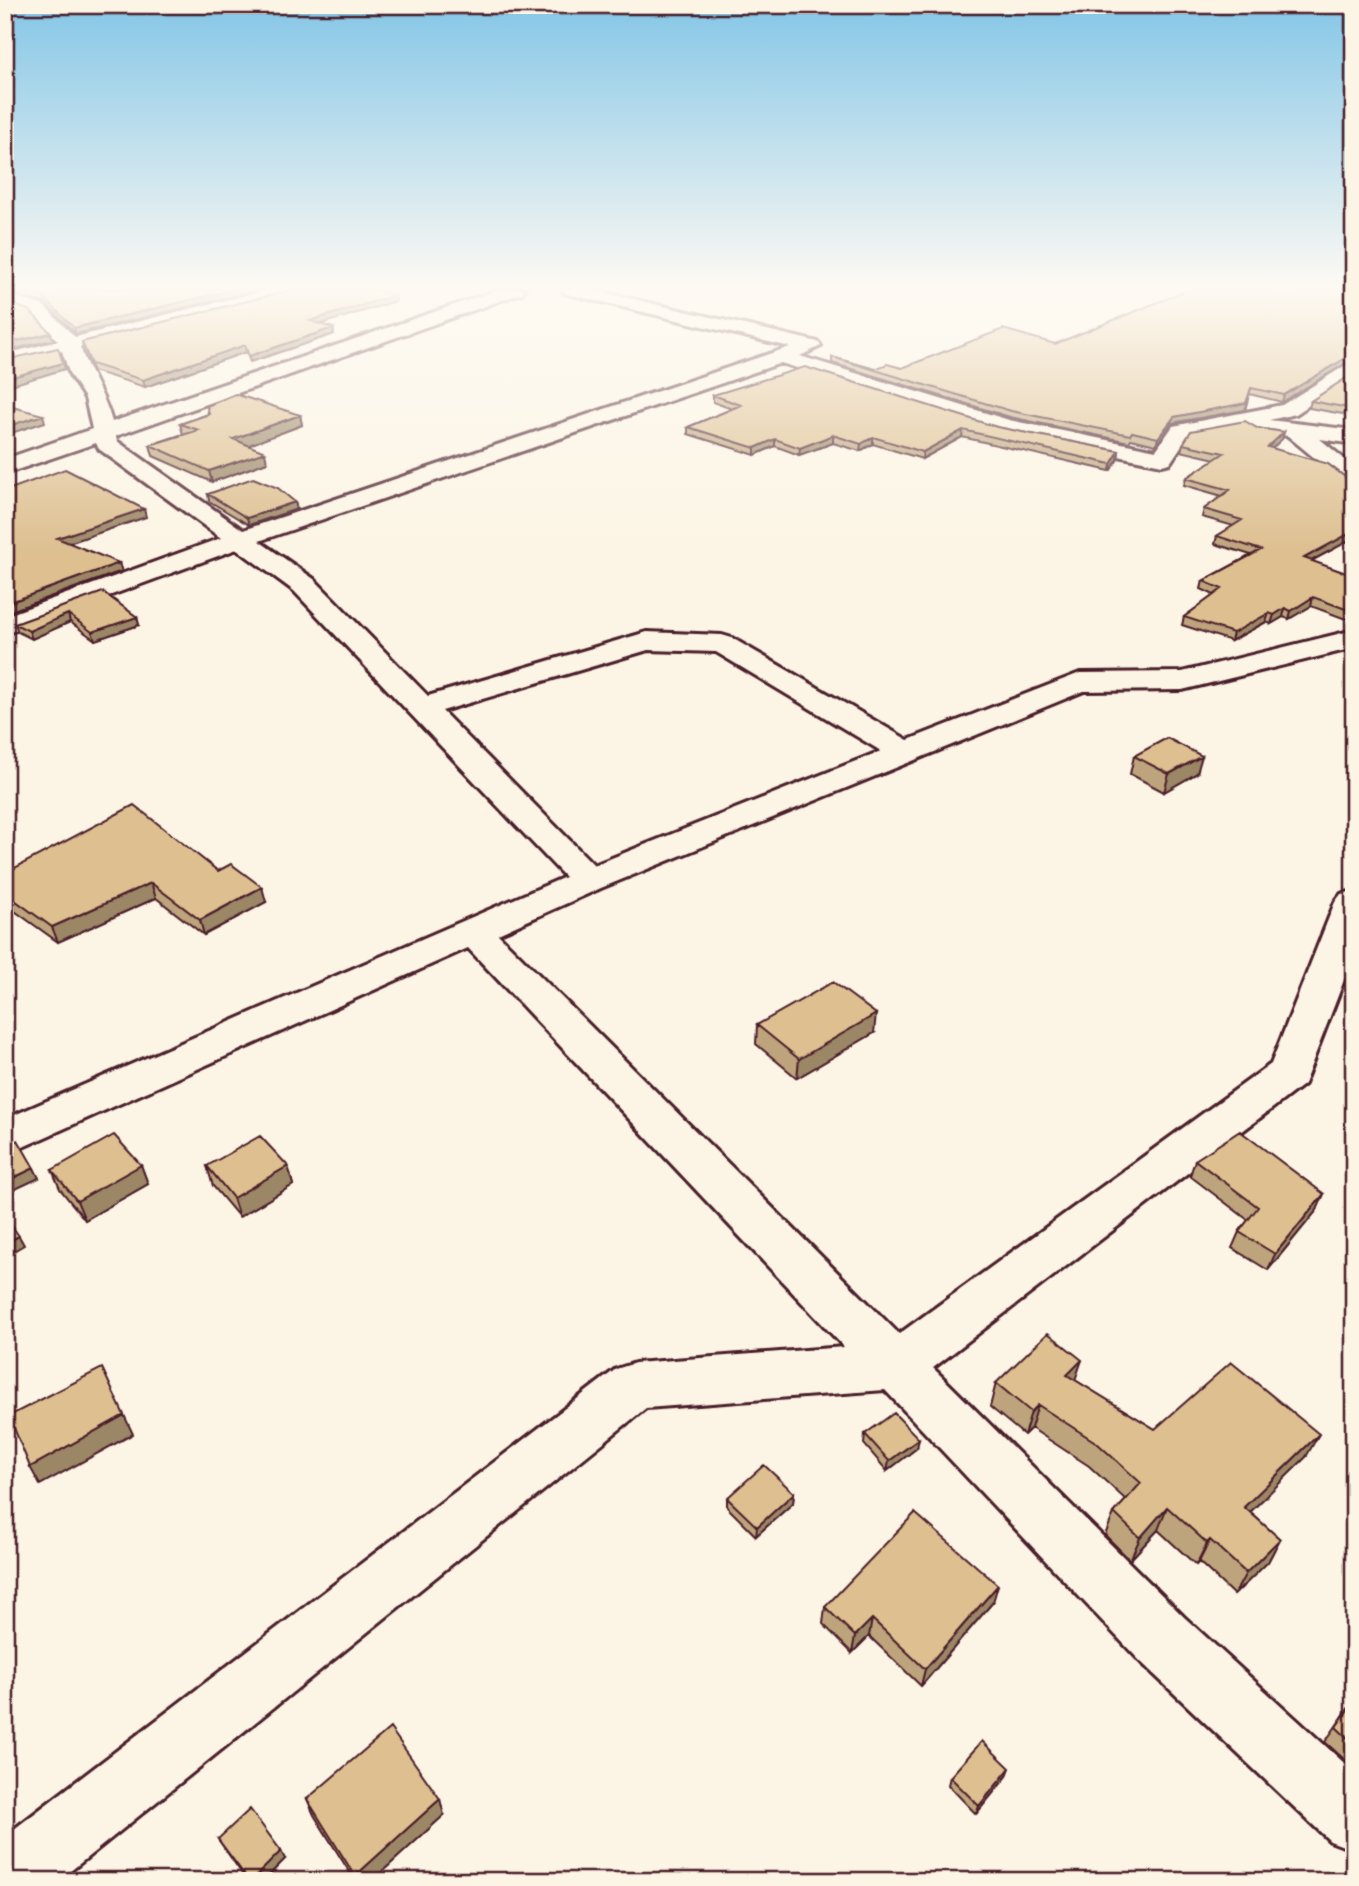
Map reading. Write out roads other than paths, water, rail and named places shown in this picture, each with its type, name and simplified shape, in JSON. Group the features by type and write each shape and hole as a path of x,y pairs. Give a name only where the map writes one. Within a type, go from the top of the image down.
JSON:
{"street":[{"path":"81,377 94,398 107,444 304,585 588,880"},
{"path":"5,467 268,377"},
{"path":"5,600 18,622 241,539 718,377"},
{"path":"848,377 1005,426 1162,458 1181,431 1289,410 1340,377"},
{"path":"1228,422 1354,437"},
{"path":"1294,430 1354,479"},
{"path":"15,443 46,454"},
{"path":"5,1138 588,880 1080,682 1182,681 1354,639"},
{"path":"422,707 647,641 722,644 906,752"},
{"path":"5,1880 635,1386 896,1366 1289,1073 1354,902"},
{"path":"473,931 1162,1639 1354,1818"}]}
